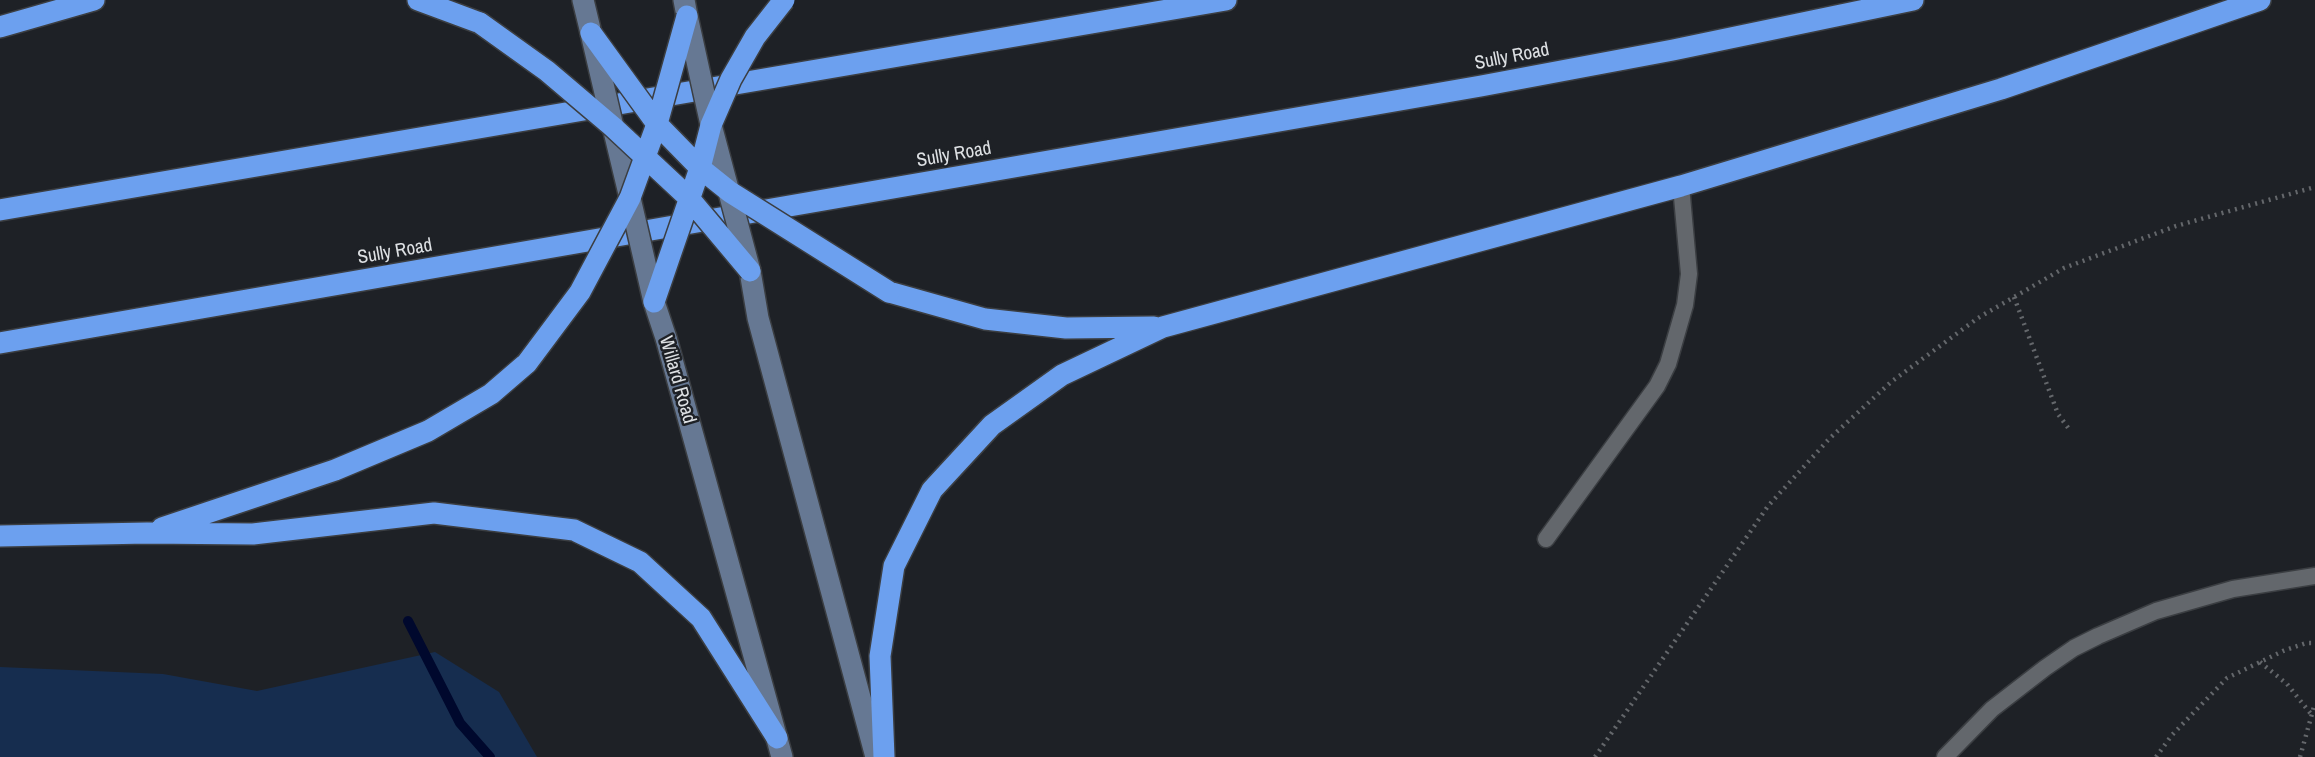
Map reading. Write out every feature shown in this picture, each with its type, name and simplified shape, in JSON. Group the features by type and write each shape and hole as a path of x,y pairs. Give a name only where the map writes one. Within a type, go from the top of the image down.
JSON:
{"highway":[{"path":"0,27 94,0"},
{"path":"418,0 480,23 547,71 613,127 688,197 750,271"},
{"path":"654,302 700,168 711,125 731,79 755,37 784,0"},
{"path":"0,210 1226,0"},
{"name":"Sully Road","path":"0,343 1481,86 1686,48 1913,0"},
{"path":"884,757 880,656 894,566 932,490 992,425 1062,375 1163,327 1681,186 2001,89 2260,0"},
{"path":"147,533 335,470 428,432 491,394 527,363 580,292 630,198 657,124 685,8"},
{"path":"591,33 657,124 700,168 730,192 888,292 985,319 1066,328 1163,327"},
{"path":"0,536 253,534 434,513 574,530 640,562 701,618 780,748"}],"main road":[{"name":"Willard Road","path":"584,3 654,302 780,748"},
{"path":"685,8 711,125 750,271 758,318 876,757"}],"lane":[{"path":"1546,539 1657,386 1668,364 1685,305 1689,274 1681,186"},
{"path":"1945,757 1992,709 2054,661 2098,636 2156,611 2233,589 2315,576"}],"path":[{"path":"1595,757 1768,506 1798,471 1891,382 1978,318 2064,268 2154,234 2315,187"},
{"path":"2014,297 2058,414 2069,429"},
{"path":"2157,757 2172,735 2227,678 2283,651 2306,643 2315,643"},
{"path":"2260,662 2287,684 2311,714"},
{"path":"2300,757 2315,703"}],"shaded area":[{"path":"435,652 499,692 537,757 0,757 0,667 163,674 257,691"}],"waterway":[{"path":"408,621 460,723 490,757"}]}
